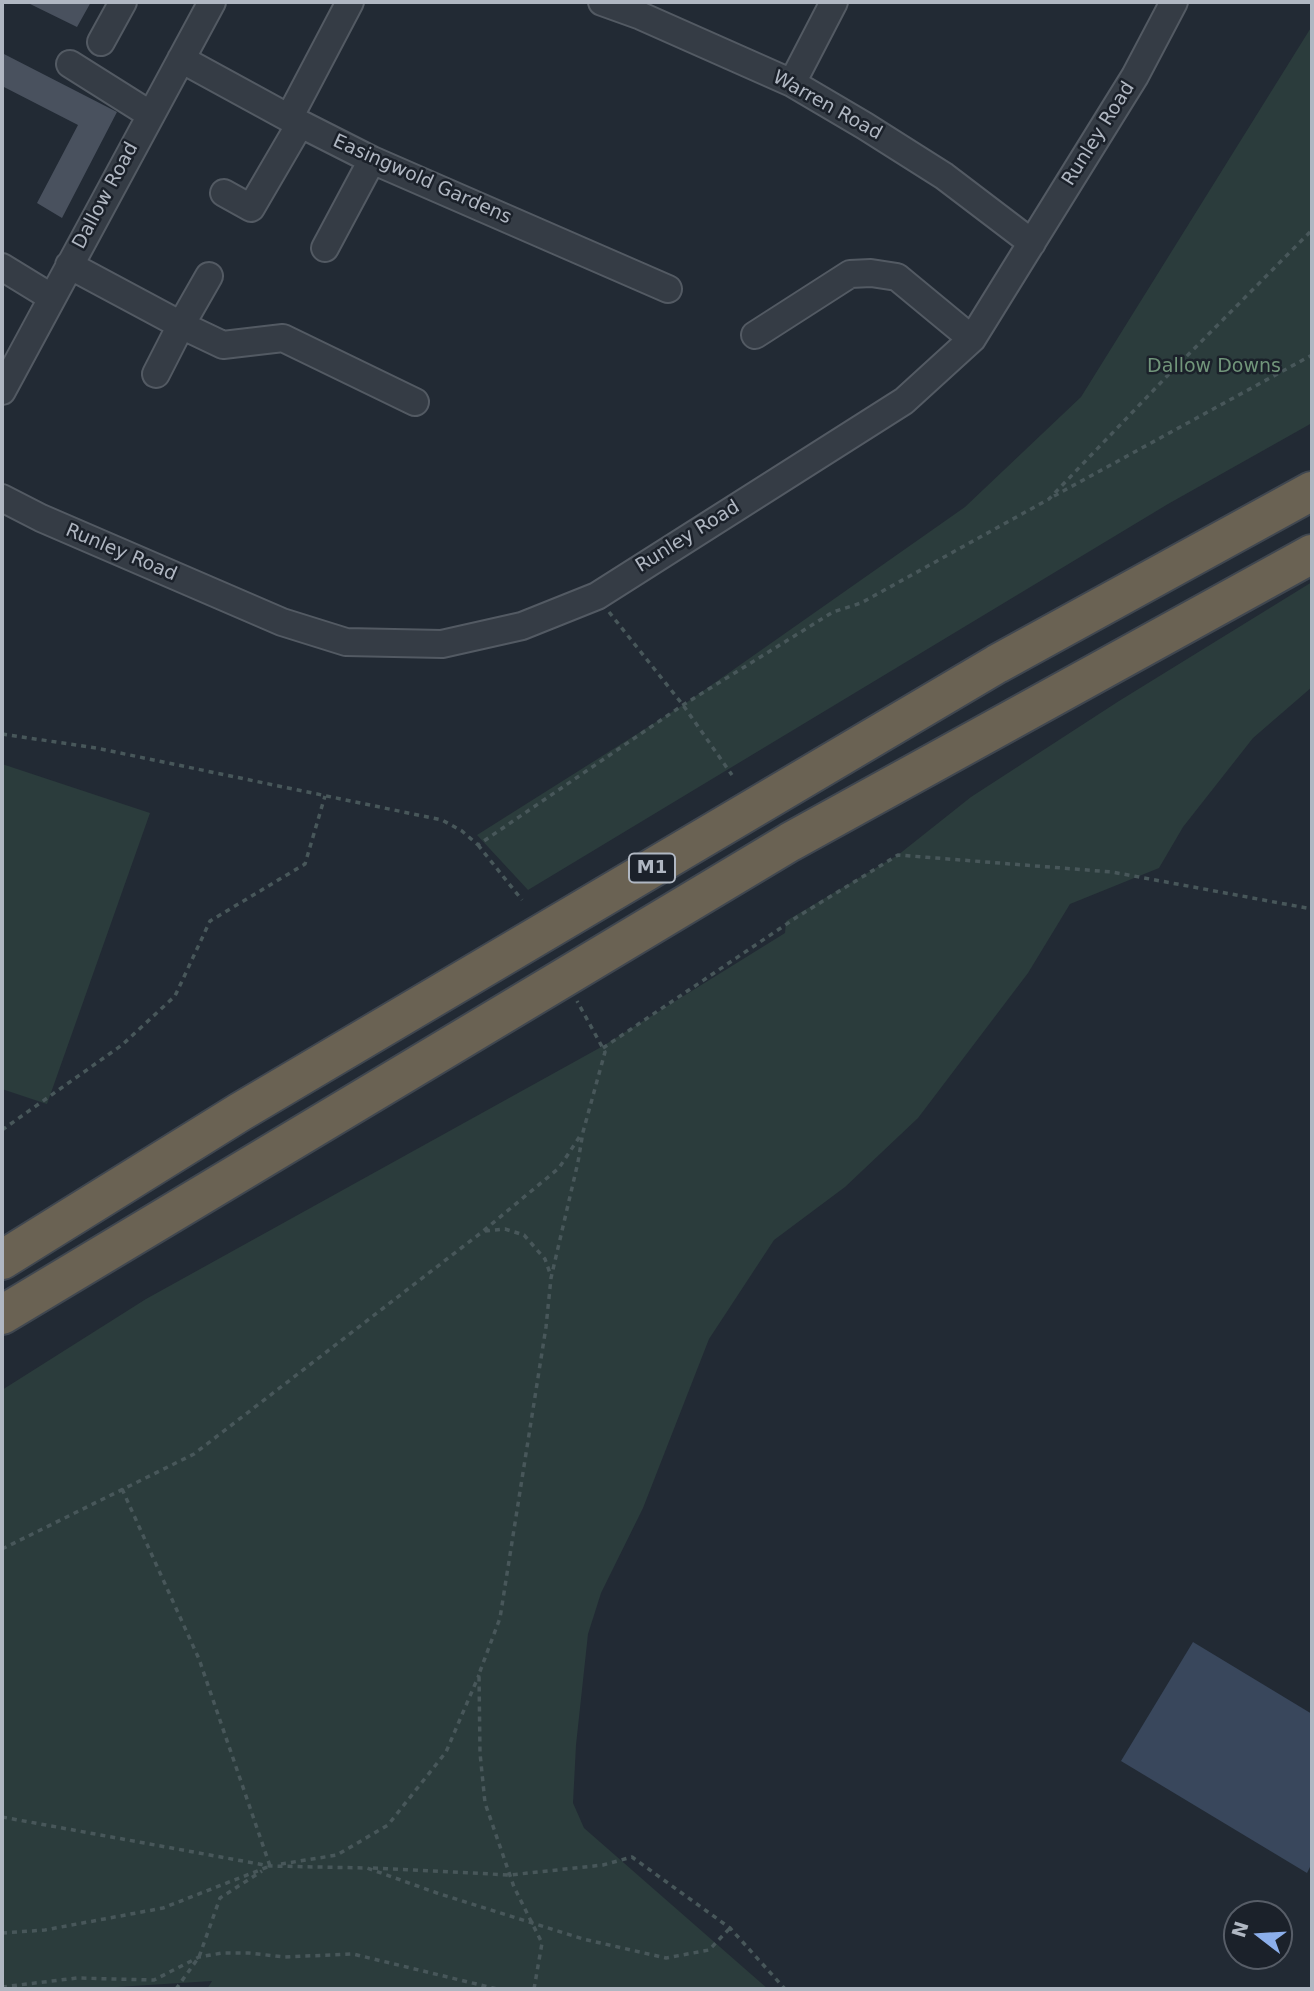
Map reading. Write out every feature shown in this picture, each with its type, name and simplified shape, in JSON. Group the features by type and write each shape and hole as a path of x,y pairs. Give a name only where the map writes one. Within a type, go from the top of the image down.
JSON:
{"highway":[{"name":"M1","path":"2,1260 240,1112 985,671 1312,491"},
{"name":"M1","path":"2,1315 790,842 1312,554"}],"street":[{"path":"100,42 123,2"},
{"name":"Dallow Road","path":"5,377 212,2"},
{"path":"224,193 251,208 350,2"},
{"name":"Warren Road","path":"602,2 641,16 792,83 865,125 944,176 1032,243"},
{"path":"792,83 834,2"},
{"name":"Runley Road","path":"2,498 41,518 282,622 346,642 442,643 522,626 597,596 904,401 972,339 1135,76 1174,2"},
{"name":"Easingwold Gardens","path":"181,60 372,160 668,289"},
{"path":"70,64 150,115"},
{"path":"325,248 372,160"},
{"path":"69,265 223,345 283,338 415,402"},
{"path":"2,267 51,297"},
{"path":"755,335 850,274 871,272 897,277 972,339"},
{"path":"156,374 209,276"}],"path":[{"path":"1049,499 1312,230"},
{"path":"478,845 683,705 833,612 861,603 1312,355"},
{"path":"597,596 683,705 732,775"},
{"path":"2,734 96,748 442,820 462,831 478,845 522,900"},
{"path":"2,1130 122,1045 175,996 210,921 305,864 325,796"},
{"path":"603,1048 797,917 898,855 1112,872 1312,909"},
{"path":"2,1933 45,1930 163,1908 270,1866 337,1855 388,1825 446,1752 500,1618 546,1327 551,1278 583,1132 605,1052 576,999"},
{"path":"2,1549 194,1454 482,1232 559,1168 583,1132"},
{"path":"482,1232 505,1229 524,1235 545,1259 551,1278"},
{"path":"122,1489 199,1659 270,1866"},
{"path":"479,1674 480,1753 485,1803 510,1874 542,1943 534,1989"},
{"path":"2,1816 270,1866 510,1874 603,1865 632,1857 730,1928 785,1989"},
{"path":"176,1989 199,1957 220,1898 270,1866"},
{"path":"367,1868 583,1939 666,1958 709,1950 730,1928"},
{"path":"2,1987 77,1978 154,1980 199,1957 222,1953 249,1953 284,1957 352,1954 497,1989"}],"green space":[{"name":"Dallow Downs","path":"1312,26 1312,423 1168,504 528,890 477,835 683,705 965,507 1081,397"},
{"path":"1312,582 1312,687 1253,738 1183,827 1159,868 1070,904 1028,973 918,1118 845,1187 774,1240 709,1339 643,1508 601,1593 588,1634 576,1745 573,1803 584,1828 768,1989 207,1989 212,1981 86,1989 2,1989 2,1390 146,1299 603,1046 785,933 786,921 898,855 971,797 1119,701"},
{"path":"2,764 150,813 47,1104 2,1089"}],"water":[{"path":"1193,1642 1312,1714 1312,1863 1307,1873 1121,1761"}],"building":[{"path":"26,2 91,2 77,27"},
{"path":"2,53 117,112 62,218 37,203 78,125 2,86"}]}
